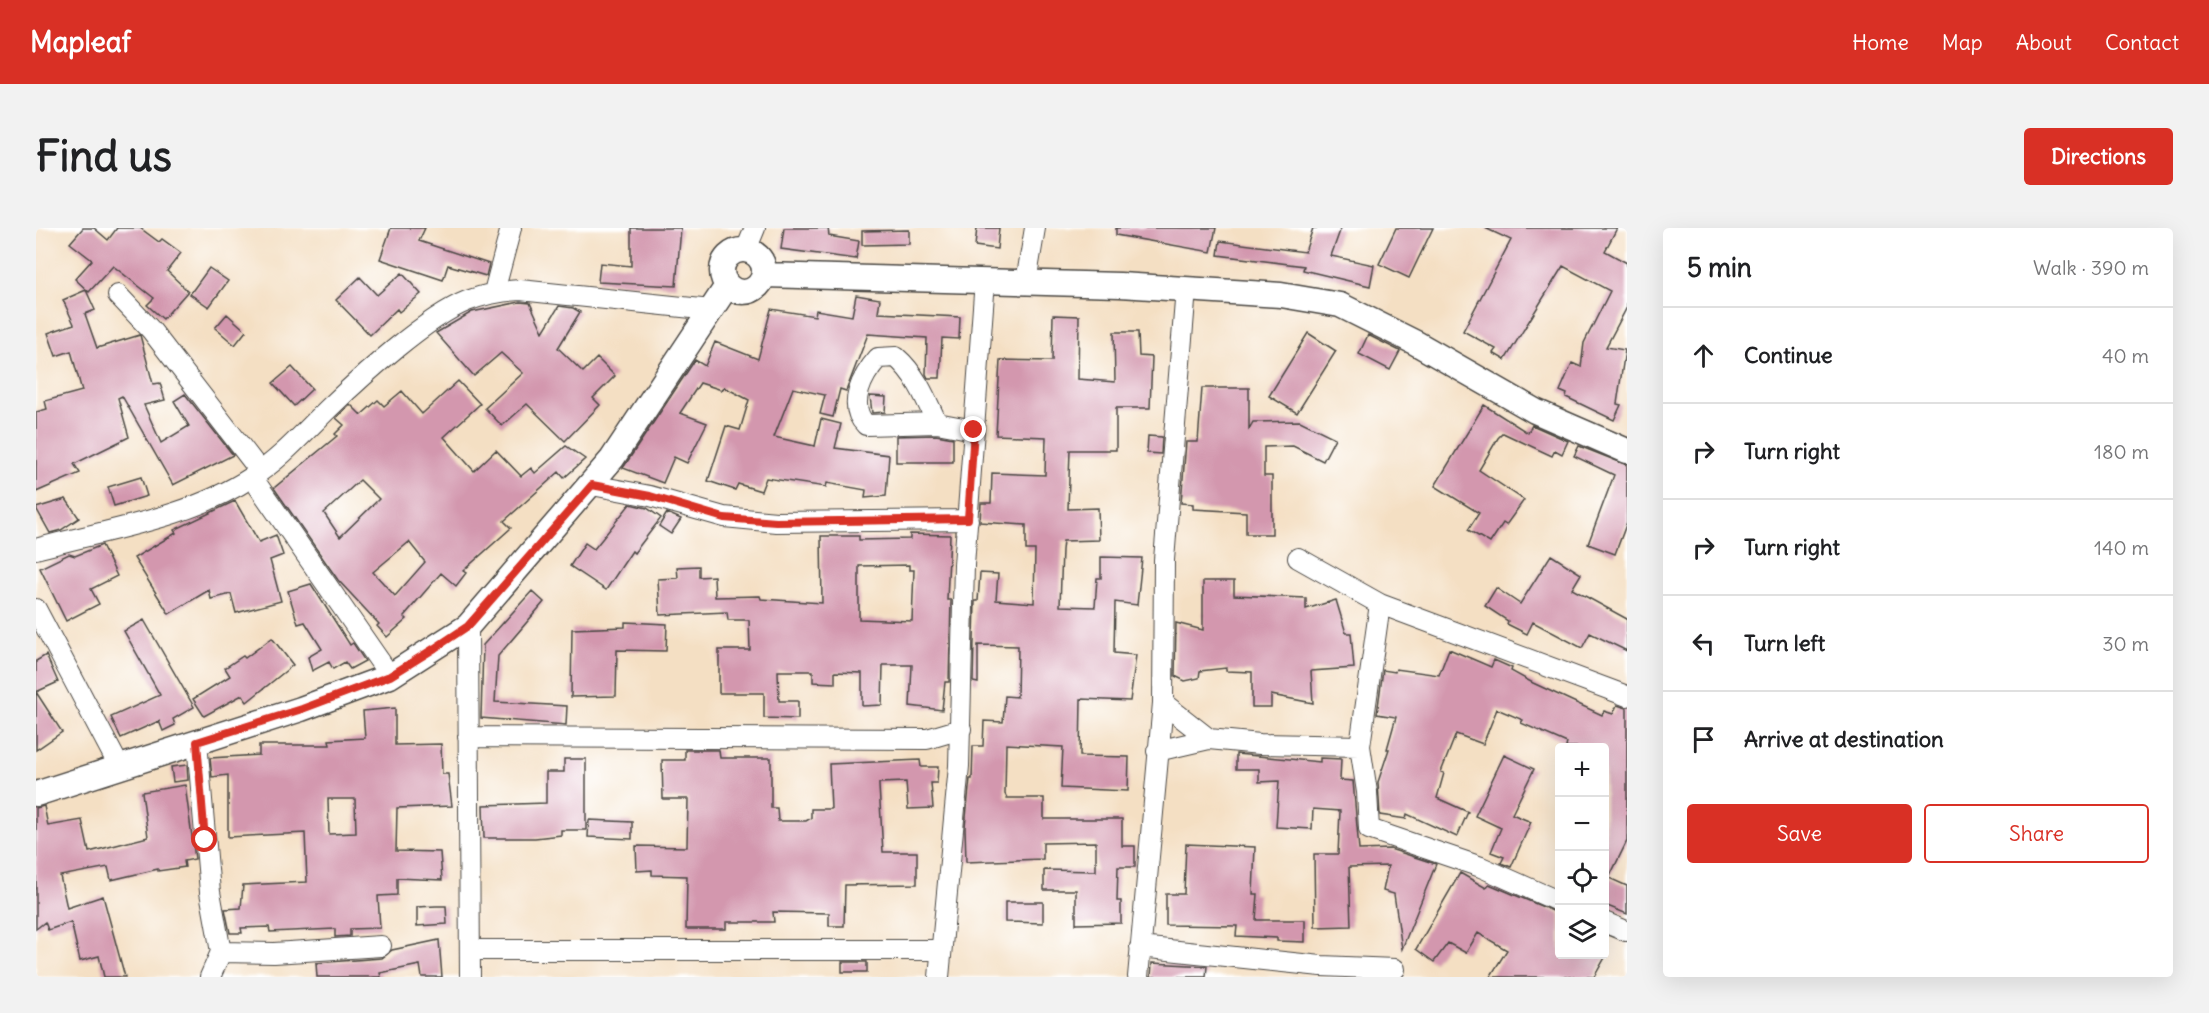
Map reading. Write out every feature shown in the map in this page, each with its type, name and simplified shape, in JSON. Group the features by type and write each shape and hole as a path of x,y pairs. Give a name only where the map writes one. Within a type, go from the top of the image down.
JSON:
{"street":[{"path":"494,292 511,228"},
{"path":"1026,282 1035,228"},
{"path":"751,239 764,275 761,284 754,290 735,291 727,286 722,278 724,261 751,239"},
{"path":"764,275 985,280 1186,289 1281,295 1340,305 1416,343 1535,411 1627,451"},
{"path":"939,977 959,766 968,519 985,280"},
{"path":"36,794 302,709 390,676 468,626 592,485 612,459 727,286"},
{"path":"1138,977 1162,703 1164,560 1186,289"},
{"path":"36,549 188,510 256,474 309,429 372,369 423,329 464,302 494,292 520,290 711,310"},
{"path":"118,295 151,330 256,474 390,676"},
{"path":"938,423 974,430"},
{"path":"592,485 650,496 724,518 776,522 968,519"},
{"path":"1298,558 1380,604 1627,696"},
{"path":"1380,604 1360,746 1367,792 1368,825 1371,831 1481,867 1555,900"},
{"path":"36,609 120,768"},
{"path":"468,626 470,977"},
{"path":"1162,703 1209,739"},
{"path":"468,737 927,739 961,729"},
{"path":"927,739 959,766"},
{"path":"1157,751 1209,739 1260,744 1360,746"},
{"path":"197,742 210,892 221,952 210,977"},
{"path":"1609,924 1626,931"},
{"path":"221,952 274,953 381,946"},
{"path":"1140,947 1321,966 1395,969"},
{"path":"470,950 941,950"}],"building":[{"path":"83,228 94,228 108,240 117,228 140,228 159,242 162,239 181,253 167,271 188,291 163,319 147,305 154,298 113,266 89,292 75,279 92,260 70,243"},
{"path":"391,228 425,228 419,241 489,264 486,276 448,265 443,280 380,259"},
{"path":"631,228 681,228 676,286 598,282 600,263 631,266"},
{"path":"784,228 828,228 829,236 859,241 856,259 781,249"},
{"path":"977,228 999,228 997,249 975,246"},
{"path":"1116,228 1216,228 1211,252 1116,235"},
{"path":"1313,228 1341,228 1331,256 1374,265 1370,286 1303,270 1304,266 1218,255 1220,241 1305,252"},
{"path":"1396,228 1433,228 1409,278 1379,264"},
{"path":"1485,228 1617,228 1605,251 1627,263 1627,307 1606,347 1625,350 1617,404 1621,405 1614,420 1566,397 1567,394 1560,391 1572,363 1581,367 1584,343 1610,291 1563,266 1505,360 1493,353 1496,349 1463,331 1511,240"},
{"path":"909,230 909,244 862,245 862,231"},
{"path":"209,268 228,281 209,307 190,294"},
{"path":"402,273 421,294 399,312 397,309 370,335 336,300 360,277 377,295"},
{"path":"86,290 95,310 85,314 97,348 140,335 153,384 160,383 165,400 144,405 161,443 189,426 174,401 185,394 233,455 173,485 122,396 118,398 129,437 74,464 80,473 36,492 36,412 47,409 45,401 82,391 71,351 56,356 48,333 74,324 63,300"},
{"path":"856,295 880,299 878,313 960,317 959,339 942,338 940,378 928,378 926,374 927,338 868,334 846,391 840,389 833,417 820,414 825,395 793,388 774,437 815,446 821,419 841,424 835,448 889,455 886,496 865,498 866,490 827,483 826,487 766,478 761,491 738,484 735,490 708,481 726,426 740,430 749,400 724,387 722,390 700,383 680,413 707,423 687,463 674,457 663,483 623,468 695,360 705,366 715,342 758,359 771,309 815,316 816,310 852,316"},
{"path":"520,302 530,303 543,332 559,306 573,308 580,312 558,348 583,372 597,358 615,376 593,398 600,405 565,441 527,404 502,426 485,408 523,373 501,353 474,376 436,333 472,312"},
{"path":"227,314 246,331 235,345 215,328"},
{"path":"1053,315 1079,316 1078,379 1115,382 1114,332 1138,332 1139,356 1152,357 1150,408 1116,408 1116,450 1070,450 1068,509 1098,508 1099,540 1063,541 1062,550 1060,606 1095,607 1097,578 1101,578 1101,557 1142,558 1137,605 1115,602 1114,653 1136,655 1130,701 1081,699 1080,756 1129,757 1128,791 1061,788 1063,747 1006,744 1005,794 1007,798 1044,798 1044,819 1122,819 1122,846 1135,846 1135,867 1118,867 1117,901 1121,901 1121,923 1076,924 1076,890 1044,890 1044,870 1096,871 1096,842 1043,843 1043,859 966,862 965,827 970,779 972,779 973,746 983,746 984,721 1003,722 1005,696 1017,697 1018,646 978,645 978,683 973,682 975,601 978,601 980,573 998,574 996,600 1034,603 1035,550 1026,550 1026,525 980,522 981,503 991,503 992,473 1045,475 1046,437 996,435 1000,360 1052,361"},
{"path":"1308,333 1336,351 1297,413 1269,396"},
{"path":"1368,335 1400,351 1390,370 1359,354"},
{"path":"292,367 312,389 294,406 273,383"},
{"path":"458,381 480,404 444,437 474,471 496,450 521,476 531,468 535,473 566,446 585,459 564,478 559,472 504,521 511,528 463,571 466,573 456,586 441,573 404,616 407,619 387,637 377,626 379,624 338,580 274,488 337,436 335,434 344,425 336,418 350,404 361,415 378,400 384,406 402,391 422,414","holes":["360,480 379,499 340,537 324,513","409,542 425,562 395,596 373,572"]},
{"path":"1202,388 1249,388 1249,429 1253,422 1300,421 1335,438 1323,461 1293,446 1264,447 1264,476 1272,476 1272,534 1246,534 1246,512 1193,509 1193,504 1181,503 1186,442 1198,442"},
{"path":"870,396 886,397 885,412 872,413"},
{"path":"1484,405 1528,433 1532,425 1568,441 1562,454 1555,450 1552,456 1503,433 1498,438 1479,470 1524,500 1506,525 1503,523 1490,543 1468,530 1479,513 1435,486"},
{"path":"936,435 953,438 953,462 896,462 896,436"},
{"path":"1148,436 1162,437 1161,454 1147,453"},
{"path":"1579,446 1627,465 1627,522 1615,554 1588,544 1614,475 1574,456"},
{"path":"141,477 147,496 114,506 108,487"},
{"path":"66,499 79,518 61,530 50,533 36,508"},
{"path":"235,501 259,542 276,535 283,555 270,560 281,601 236,613 231,594 211,599 209,590 169,614 134,558 176,533 174,530"},
{"path":"630,504 647,508 661,518 634,553 632,551 606,590 570,566 585,543 594,549"},
{"path":"667,513 681,519 671,534 659,526"},
{"path":"910,534 950,535 947,600 951,600 949,682 945,682 942,710 910,706 912,665 883,665 882,705 862,706 862,673 835,672 835,683 813,682 813,671 778,671 779,701 798,701 798,719 764,718 764,693 719,693 719,650 750,650 749,620 728,620 727,612 660,615 658,579 678,578 677,567 699,566 699,577 714,576 715,597 760,596 761,599 822,603 821,536 859,536 859,540 910,539","holes":["909,565 909,570 914,570 912,621 859,619 859,566"]},
{"path":"102,545 117,576 91,589 99,604 66,621 40,568 69,554 75,556"},
{"path":"1551,555 1581,574 1572,589 1627,619 1627,651 1590,633 1582,648 1533,622 1527,634 1507,624 1508,621 1485,606 1496,588 1520,604"},
{"path":"1203,581 1234,581 1234,595 1306,598 1306,609 1336,600 1346,633 1351,633 1354,668 1311,671 1313,703 1271,695 1271,707 1252,707 1252,672 1226,671 1226,668 1200,671 1199,678 1185,681 1175,676 1176,623 1203,630"},
{"path":"311,584 350,645 353,643 365,661 350,669 345,662 333,669 329,662 312,671 308,657 322,649 305,622 298,624 288,591"},
{"path":"532,591 544,602 498,656 495,702 567,706 566,725 481,718 483,645"},
{"path":"144,620 194,707 173,719 175,725 163,731 159,721 121,738 111,717 160,695 124,631"},
{"path":"625,622 667,624 666,651 617,650 616,696 571,697 572,629 625,627"},
{"path":"272,638 293,665 247,702 242,695 204,716 193,699 230,676 225,668 243,656 245,658"},
{"path":"1449,649 1491,667 1494,660 1512,668 1511,671 1533,683 1602,715 1604,711 1613,714 1617,705 1627,708 1627,841 1609,878 1609,743 1567,743 1521,723 1523,720 1497,709 1483,744 1456,734 1441,772 1444,773 1437,798 1468,812 1457,837 1407,814 1406,819 1380,815 1378,782 1396,717 1377,714 1383,670 1395,672 1396,669 1439,675"},
{"path":"46,655 58,682 36,692 36,661"},
{"path":"36,692 62,732 36,750"},
{"path":"395,708 395,745 441,744 442,774 448,774 452,806 397,808 396,851 440,852 442,880 397,878 397,895 378,896 380,928 350,929 350,936 335,937 335,929 270,932 269,927 241,928 242,933 230,933 225,909 241,908 243,885 307,882 305,833 228,837 228,775 212,777 210,758 259,755 259,745 330,745 329,740 365,738 363,711","holes":["328,799 355,799 356,833 329,834"]},
{"path":"685,750 719,750 720,758 771,758 771,808 777,808 778,821 806,821 811,818 811,809 831,809 829,764 920,760 921,767 938,767 937,783 931,783 933,808 908,809 906,782 879,783 883,852 917,852 917,884 845,885 844,926 829,926 829,913 773,912 774,922 726,922 726,929 686,929 687,876 652,875 652,870 637,871 636,846 687,847 688,799 663,799 662,760 685,760"},
{"path":"1236,754 1320,762 1320,758 1341,759 1340,780 1353,781 1359,850 1390,849 1436,864 1402,949 1394,894 1383,891 1388,866 1349,867 1351,926 1315,927 1314,854 1338,854 1340,811 1313,809 1312,829 1276,827 1279,781 1259,782 1259,769 1236,769"},
{"path":"1504,755 1534,769 1512,814 1531,822 1511,867 1501,863 1504,857 1491,852 1501,828 1475,816"},
{"path":"564,759 586,759 586,830 561,830 561,835 535,838 484,838 483,805 546,803 546,772 564,772"},
{"path":"187,765 188,780 173,782 171,767"},
{"path":"185,785 195,859 184,861 185,867 158,871 158,869 111,880 108,867 60,876 67,908 103,896 125,977 104,977 99,956 80,961 71,922 48,930 45,922 36,929 36,808 44,806 48,826 82,820 89,852 148,837 142,792"},
{"path":"589,820 632,822 632,839 588,837"},
{"path":"1186,844 1255,847 1253,894 1258,894 1256,920 1305,920 1305,942 1236,936 1237,926 1166,925 1166,894 1184,894"},
{"path":"1460,873 1486,888 1489,884 1555,912 1555,959 1604,959 1594,977 1490,977 1507,950 1478,933 1466,953 1448,943 1434,962 1416,949"},
{"path":"1609,878 1627,886 1627,914 1609,907"},
{"path":"1005,902 1043,902 1043,923 1005,922"},
{"path":"446,906 447,924 417,926 417,907"},
{"path":"439,940 442,977 422,977 420,965 380,973 381,977 317,977 316,963 382,958 392,950"},
{"path":"842,962 867,962 867,972 842,972"},
{"path":"1152,963 1207,966 1206,977 1151,977"}],"route":[{"path":"205,840 197,742 302,709 390,676 435,648 468,626 592,485 650,496 724,518 776,522 968,519 974,430"}]}
